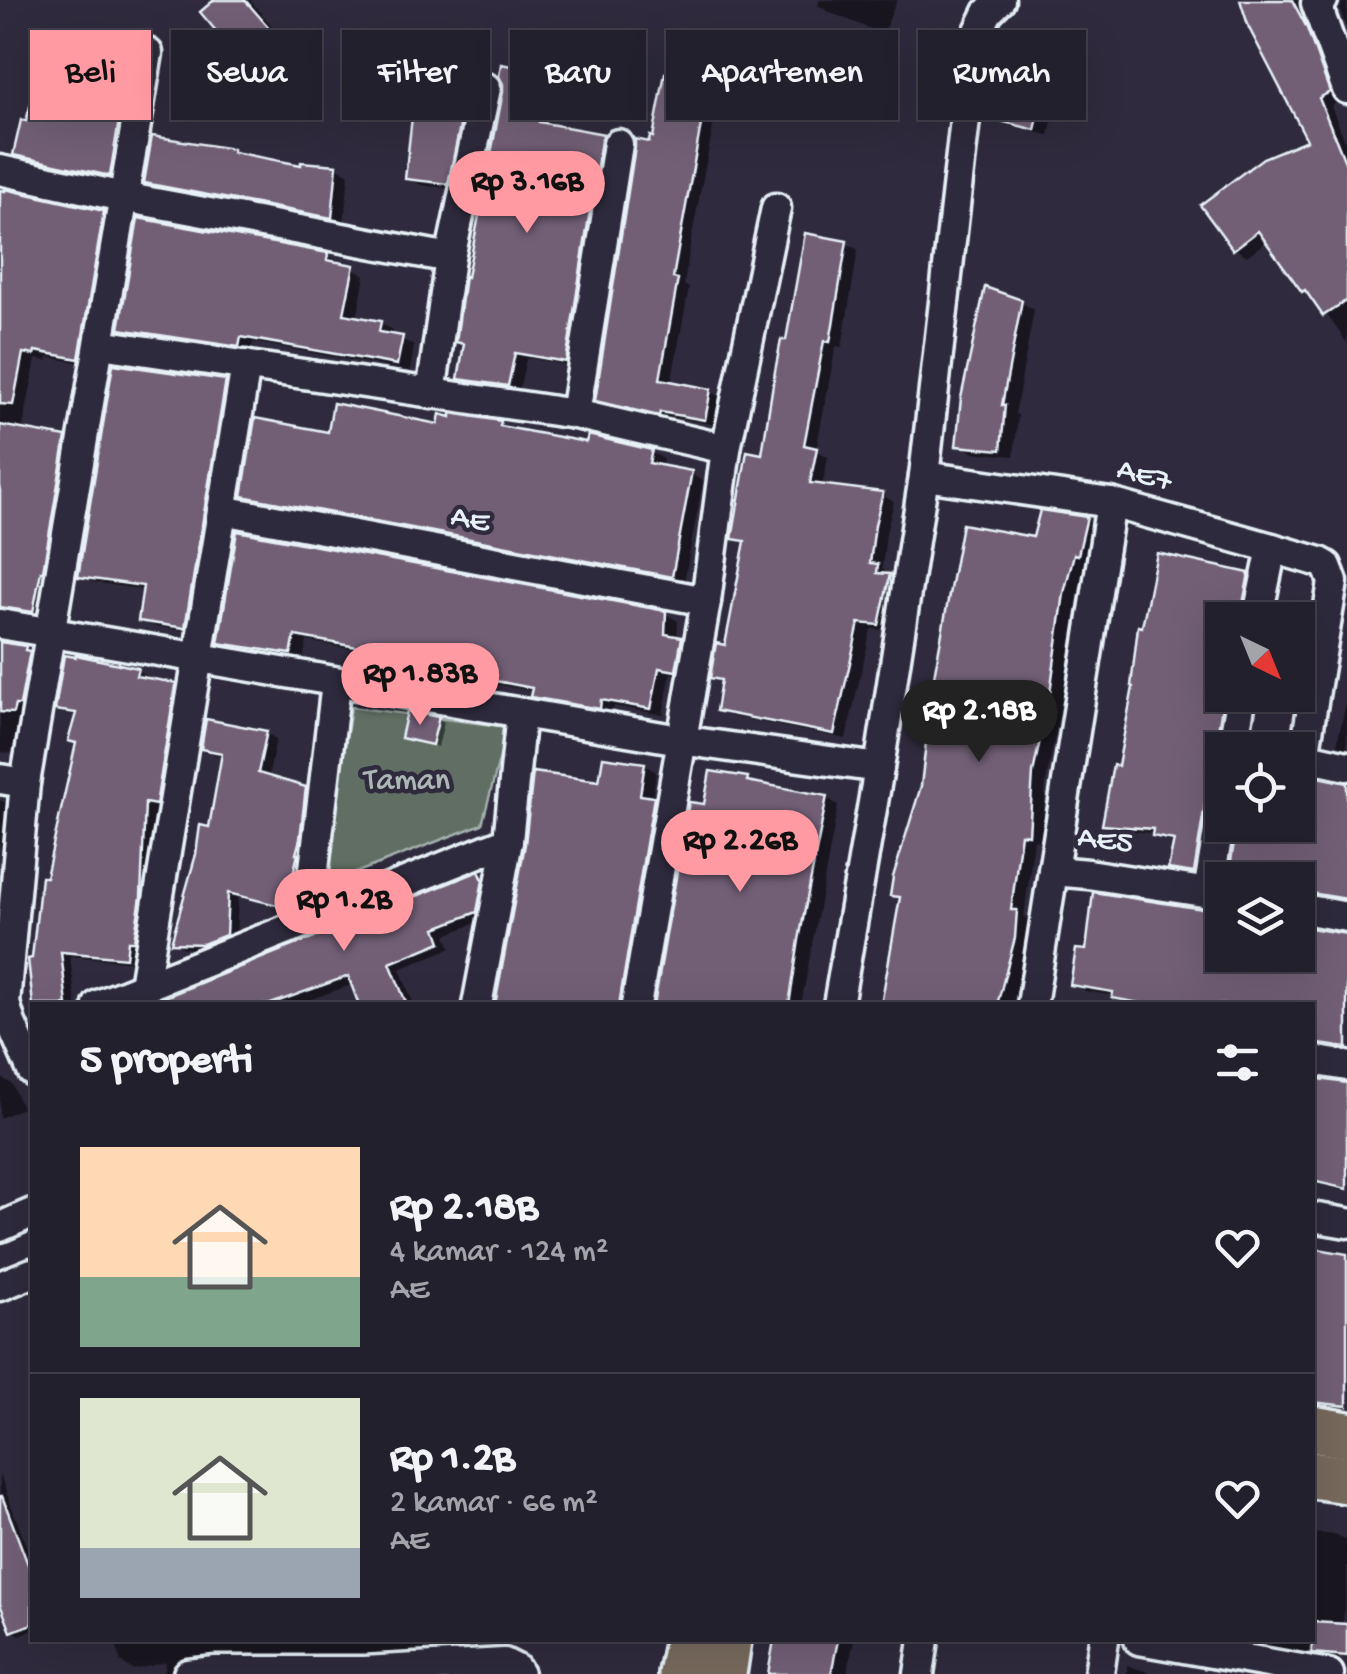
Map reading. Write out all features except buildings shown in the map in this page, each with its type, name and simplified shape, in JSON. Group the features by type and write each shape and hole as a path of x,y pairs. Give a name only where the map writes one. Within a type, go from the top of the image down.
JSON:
{"main road":[{"path":"1315,1430 1347,1435"},
{"path":"1315,1475 1347,1480"},
{"path":"681,1674 688,1642"},
{"path":"723,1674 728,1642"}],"street":[{"path":"839,1002 924,476 974,41 988,12 1000,0"},
{"path":"1323,0 1316,3 1347,89"},
{"path":"30,1067 10,1023 6,1003 13,781 51,632 136,120"},
{"path":"432,394 450,258 479,120"},
{"path":"575,414 618,144"},
{"path":"0,170 122,197 450,258"},
{"path":"636,1002 706,601 726,449 776,208"},
{"path":"100,344 575,414 726,449"},
{"path":"144,986 246,364"},
{"name":"AE7","path":"924,476 1111,503 1327,566 1333,582 1298,732"},
{"path":"1053,872 1111,503"},
{"name":"AE","path":"222,510 706,601"},
{"path":"1261,602 1272,548"},
{"path":"0,624 680,740 879,768"},
{"path":"308,920 336,683"},
{"path":"477,1002 508,841 521,713"},
{"path":"1315,759 1347,766"},
{"path":"105,1002 508,841"},
{"name":"AE5","path":"1032,1002 1053,872 1205,892"},
{"path":"1315,911 1347,917"},
{"path":"1315,1061 1347,1066"},
{"path":"0,1226 30,1214"},
{"path":"1315,1218 1347,1223"},
{"path":"0,1286 30,1274"},
{"path":"919,1674 924,1642"},
{"path":"1098,1674 1104,1642"},
{"path":"1150,1642 1330,1674"},
{"path":"188,1674 364,1673 504,1664 518,1671"}],"green space":[{"name":"Taman","path":"351,707 508,727 482,824 324,885"}]}
